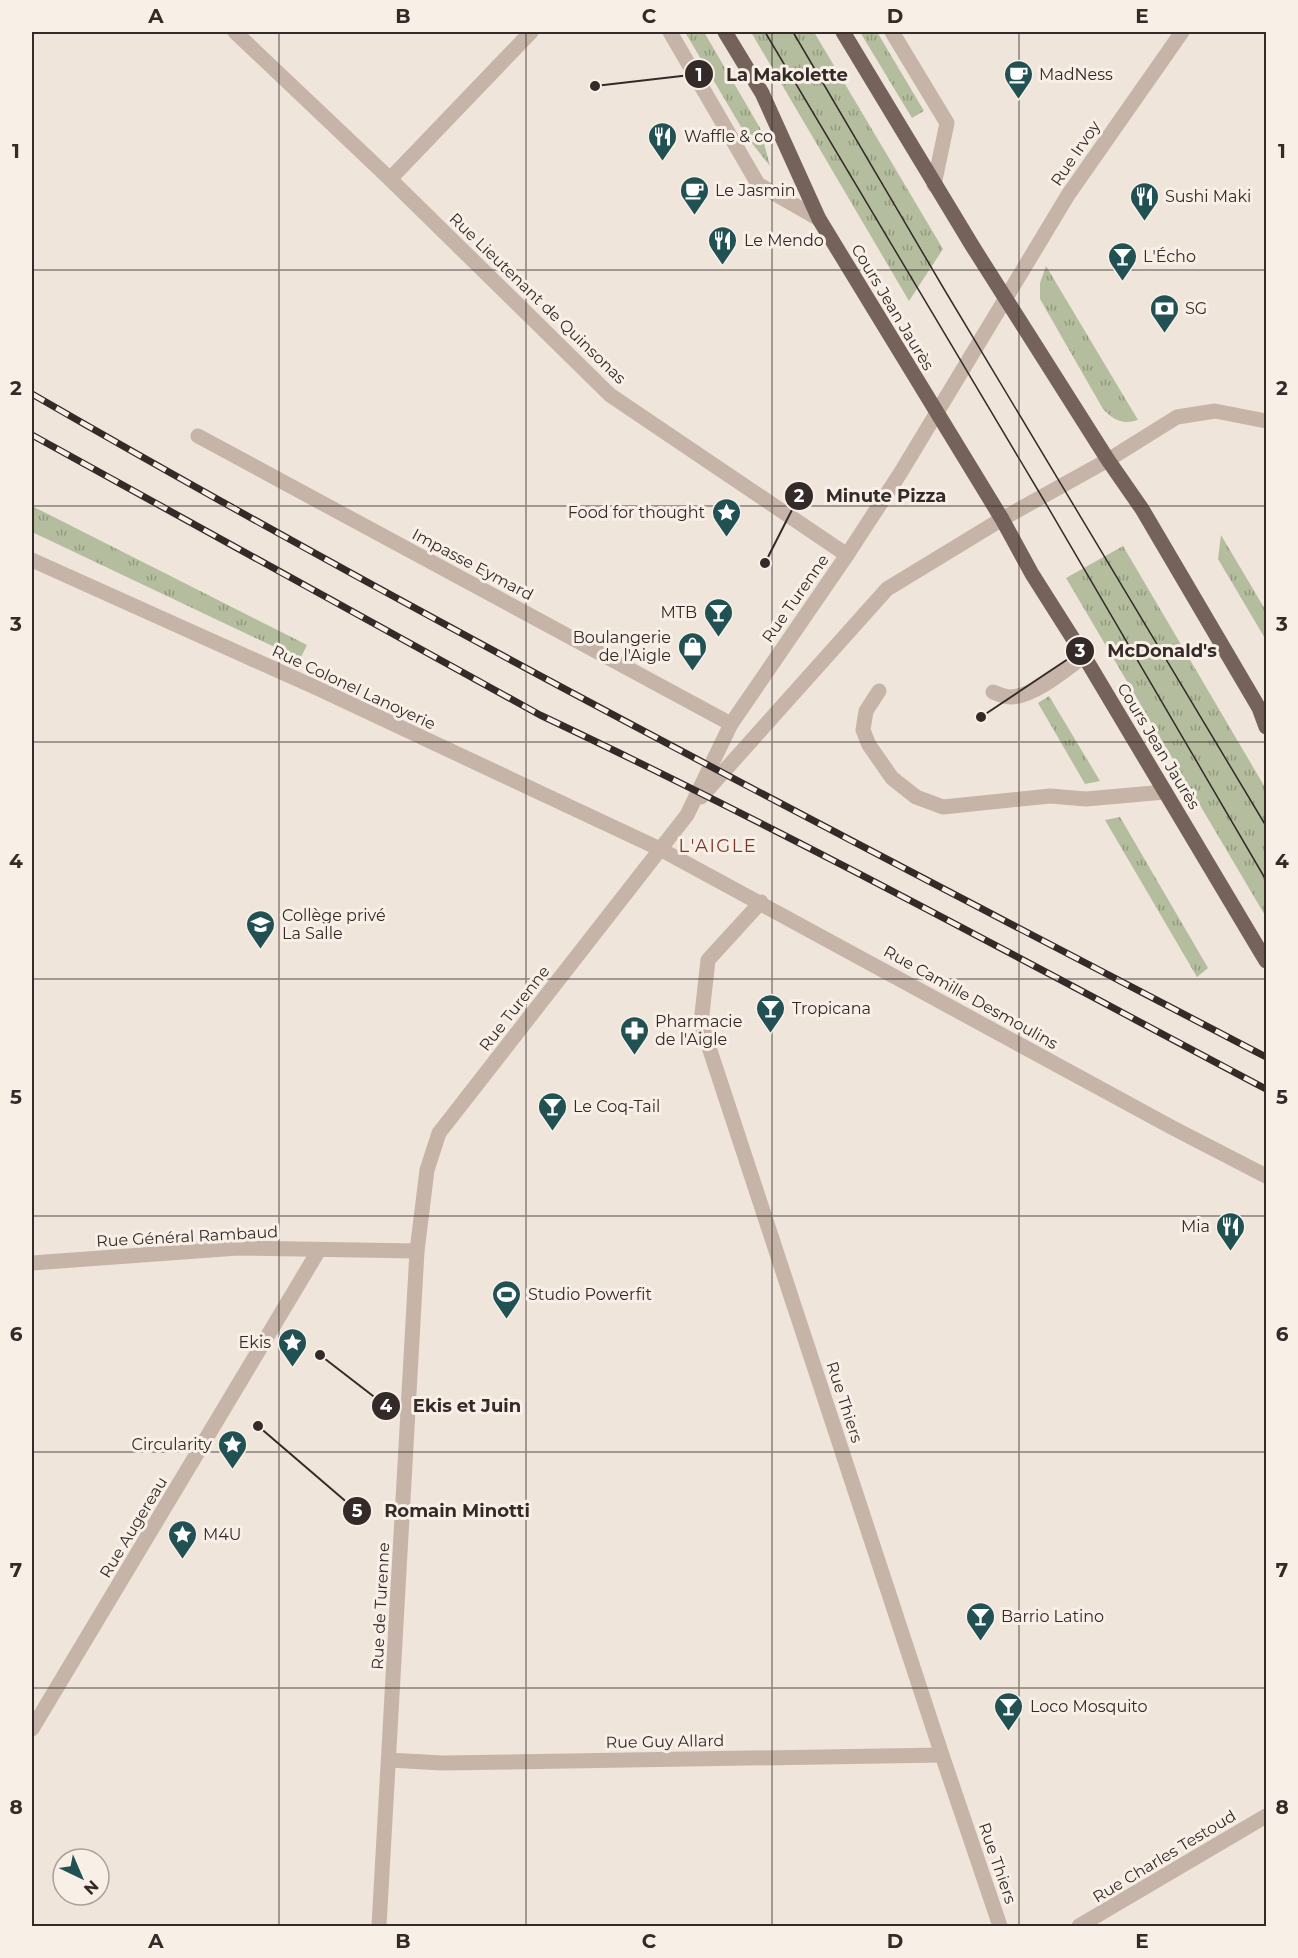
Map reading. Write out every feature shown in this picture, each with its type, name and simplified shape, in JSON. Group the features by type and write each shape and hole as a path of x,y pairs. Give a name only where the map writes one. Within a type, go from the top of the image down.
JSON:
{"main road":[{"name":"Cours Jean Jaurès","path":"725,32 762,93 819,219 1002,519 1032,574 1266,961"},
{"path":"843,32 1005,299 1142,509 1259,708 1266,726"}],"street":[{"name":"Rue Lieutenant de Quinsonas","path":"235,32 390,179 610,395 847,555"},
{"path":"390,179 531,32"},
{"name":"Cours Jean Jaurès","path":"670,32 758,184 819,219"},
{"path":"892,32 947,123 934,185"},
{"name":"Rue Irvoy","path":"1005,299 1073,188 1182,32"},
{"path":"937,412 1005,299"},
{"path":"1002,519 1108,460 1177,417 1215,411 1266,421"},
{"name":"Rue Turenne","path":"691,808 730,724 847,555 937,412"},
{"name":"Impasse Eymard","path":"198,436 730,724"},
{"name":"Rue Turenne","path":"417,1251 427,1170 439,1133 691,808 887,589 1002,519"},
{"name":"Rue Colonel Lanoyerie","path":"32,560 319,689 660,849"},
{"path":"993,692 1008,697 1023,695 1050,681 1084,657"},
{"path":"879,691 866,711 863,730 869,745 892,778 916,797 942,807 1050,796 1086,800 1165,792"},
{"name":"Rue Camille Desmoulins","path":"660,849 1266,1176"},
{"name":"Rue Thiers","path":"761,902 708,960 701,1023 1000,1926"},
{"name":"Rue Général Rambaud","path":"32,1263 238,1248 417,1251"},
{"name":"Rue Augereau","path":"32,1729 319,1250"},
{"name":"Rue de Turenne","path":"379,1926 417,1251"},
{"name":"Rue Guy Allard","path":"389,1760 442,1763 942,1755"},
{"name":"Rue Charles Testoud","path":"1079,1926 1266,1816"}],"green space":[{"path":"685,32 704,32 760,128 770,166 747,137"},
{"path":"751,32 814,32 943,249 909,301"},
{"path":"860,32 877,32 924,111 912,118"},
{"path":"1046,266 1138,420 1127,422 1119,420 1103,409 1040,299 1040,283"},
{"path":"32,506 307,645 300,659 32,532"},
{"path":"1221,535 1266,611 1266,640 1218,559"},
{"path":"1123,546 1266,789 1266,917 1066,578"},
{"path":"1049,696 1100,781 1085,784 1038,703"},
{"path":"1120,817 1208,968 1197,977 1105,820"}],"tram line":[{"path":"765,32 1042,497 1266,880"},
{"path":"793,32 944,289 1266,826"}],"railway":[{"path":"32,394 337,566 645,732 1266,1057"},
{"path":"32,435 540,715 815,851 1266,1089"}],"place":[{"name":"La Makolette","path":"595,86"},
{"name":"MadNess","path":"1018,100"},
{"name":"Waffle & co","path":"663,162"},
{"name":"Le Jasmin","path":"694,216"},
{"name":"Sushi Maki","path":"1144,222"},
{"name":"Le Mendo","path":"723,266"},
{"name":"L'Écho","path":"1122,282"},
{"name":"SG","path":"1164,334"},
{"name":"Food for thought","path":"726,538"},
{"name":"Minute Pizza","path":"765,563"},
{"name":"MTB","path":"718,638"},
{"name":"Boulangerie de l'Aigle","path":"692,672"},
{"name":"McDonald's","path":"981,717"},
{"name":"Collège privé La Salle","path":"261,950"},
{"name":"Tropicana","path":"771,1034"},
{"name":"Pharmacie de l'Aigle","path":"634,1056"},
{"name":"Le Coq-Tail","path":"552,1132"},
{"name":"Mia","path":"1231,1252"},
{"name":"Studio Powerfit","path":"507,1320"},
{"name":"Ekis et Juin","path":"320,1355"},
{"name":"Ekis","path":"292,1368"},
{"name":"Romain Minotti","path":"258,1426"},
{"name":"Circularity","path":"233,1470"},
{"name":"M4U","path":"182,1560"},
{"name":"Barrio Latino","path":"980,1642"},
{"name":"Loco Mosquito","path":"1009,1732"}],"district":[{"name":"L'AIGLE","path":"718,846"}]}
